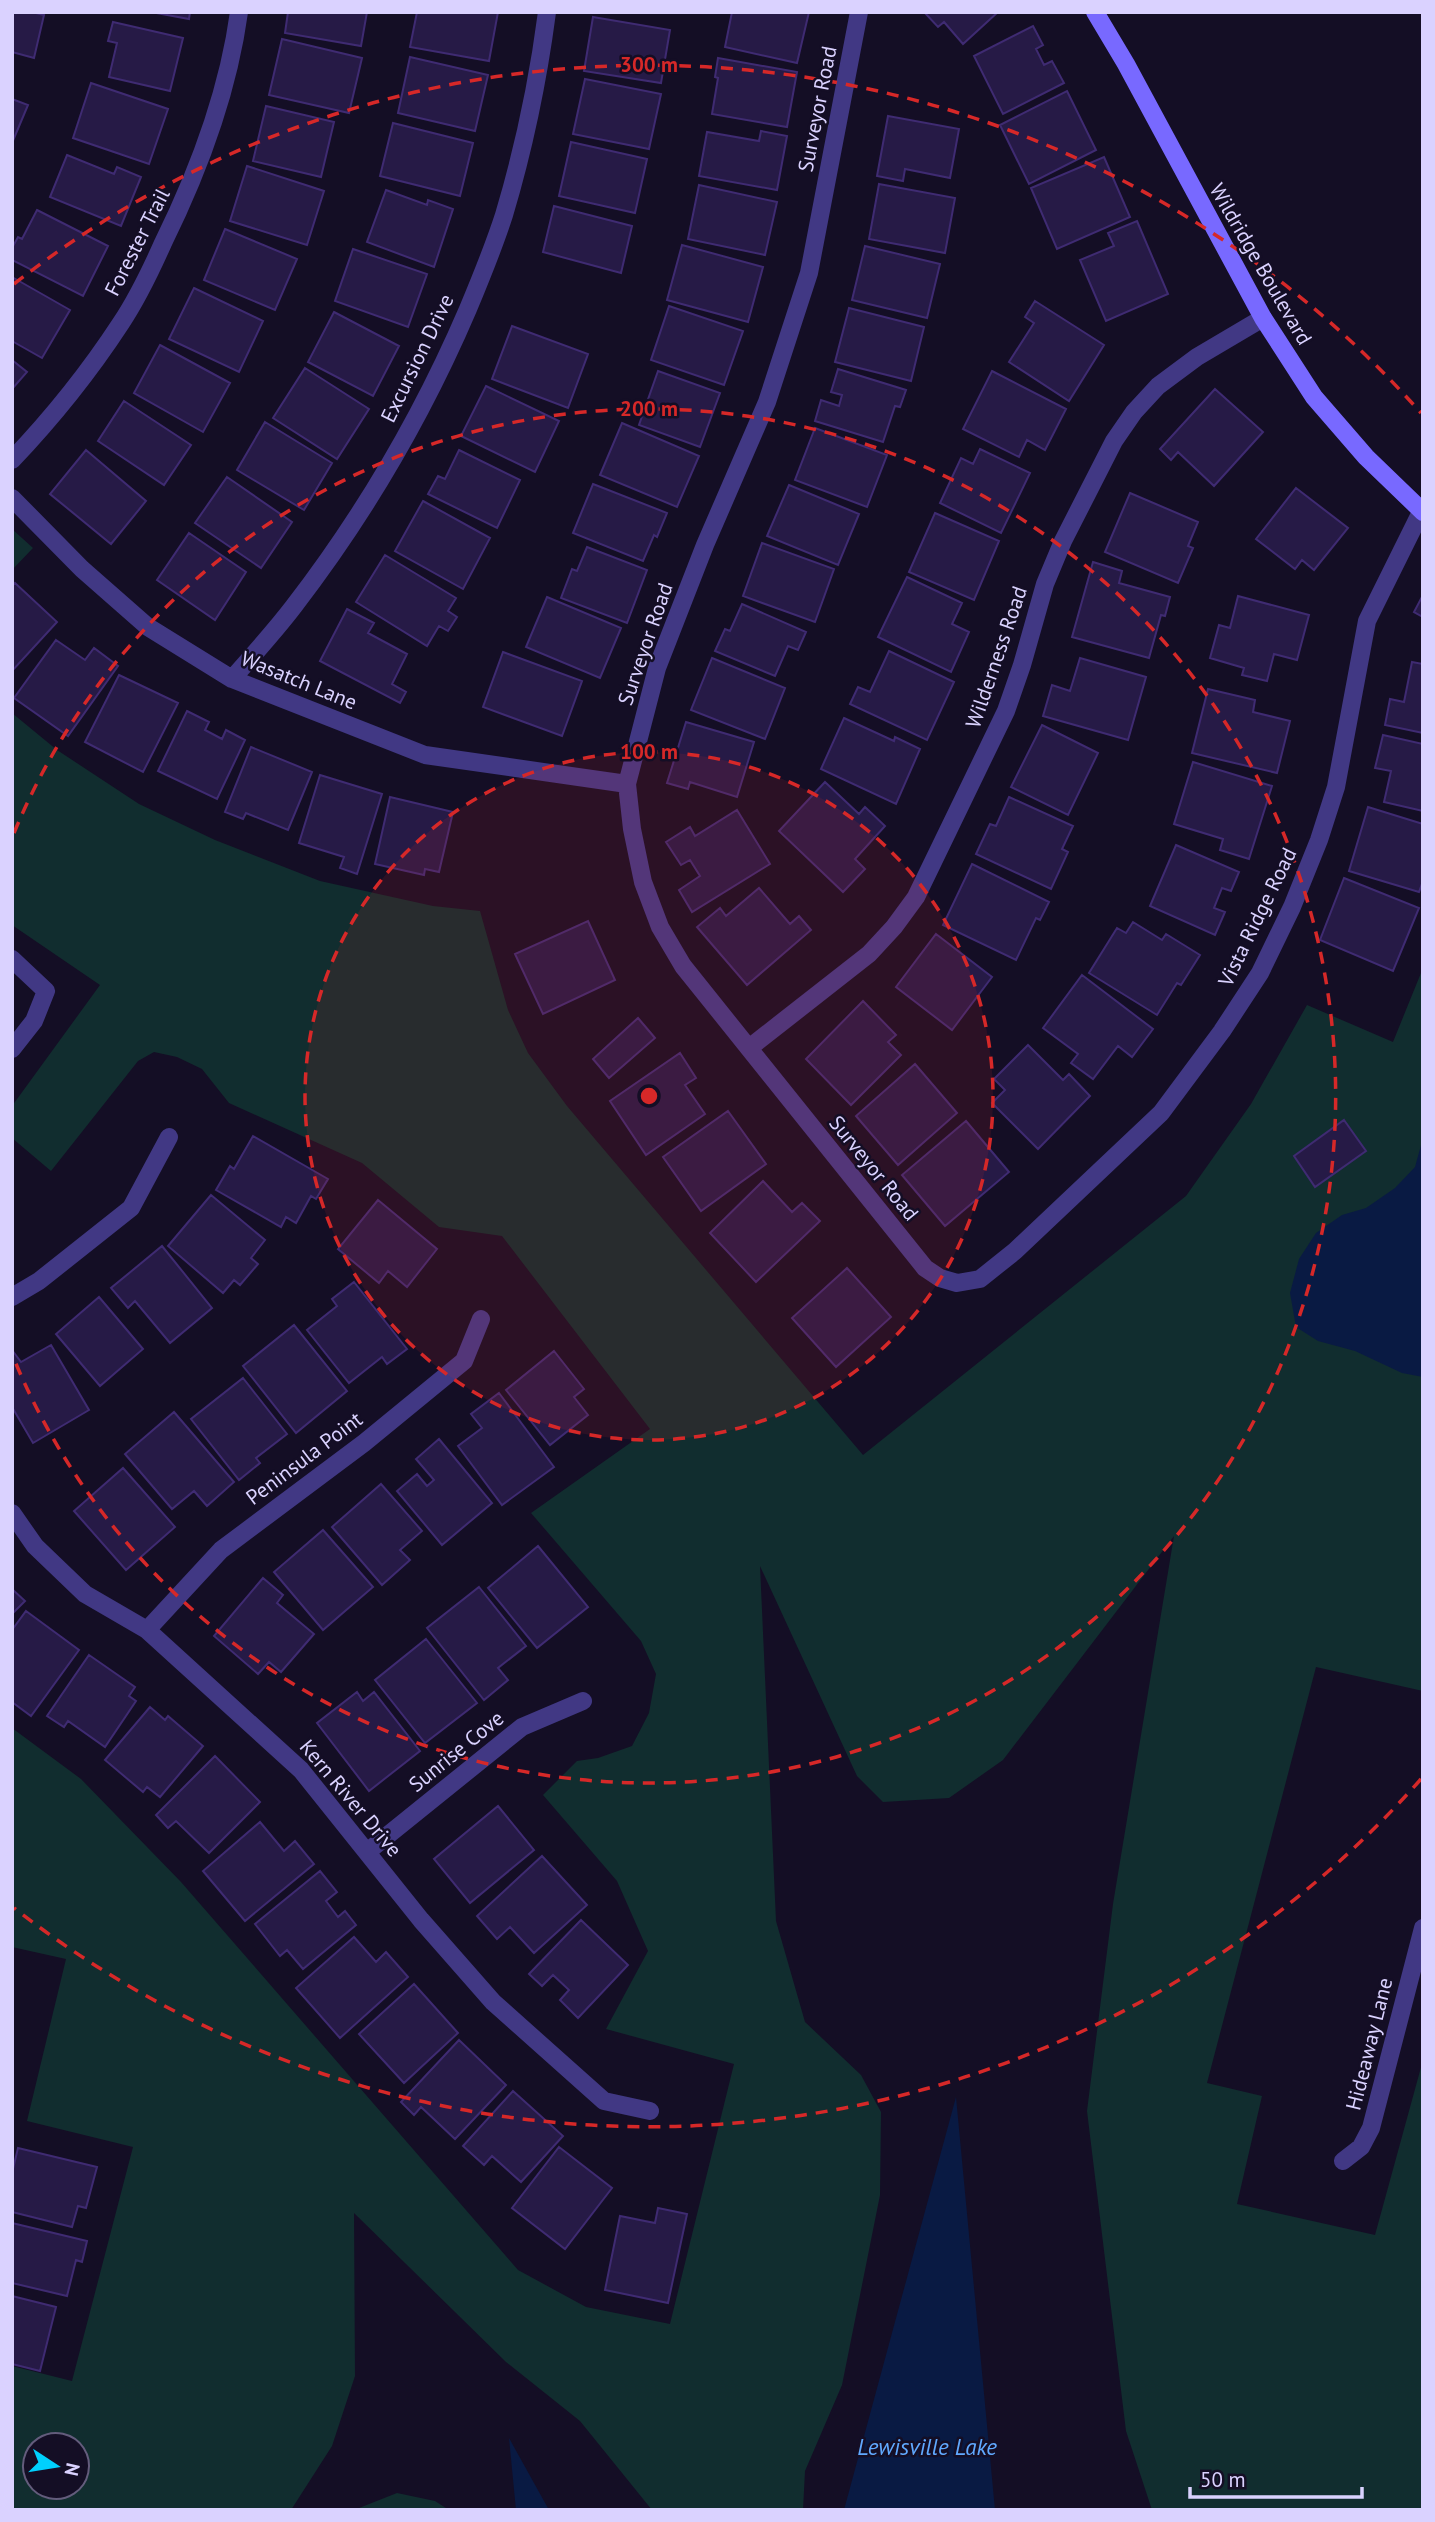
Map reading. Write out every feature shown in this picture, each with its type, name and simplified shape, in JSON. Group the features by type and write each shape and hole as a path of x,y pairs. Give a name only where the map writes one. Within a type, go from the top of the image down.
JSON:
{"street":[{"name":"Forester Trail","path":"12,460 45,425 122,321 155,260 190,190 217,113 239,12"},
{"name":"Excursion Drive","path":"232,679 293,608 338,545 415,421 447,356 503,217 524,143 539,70 547,12"},
{"name":"Surveyor Road","path":"859,12 809,273 767,402 705,545 657,668 627,785 632,829 643,882 660,927 683,966 925,1268 940,1278 957,1283"},
{"name":"Wildridge Boulevard","path":"1095,12 1126,64 1263,318 1314,397 1367,457 1422,510"},
{"name":"Wilderness Road","path":"749,1048 869,954 894,927 916,897 1006,711 1045,584 1063,541 1114,441 1134,412 1158,386 1197,357 1263,318"},
{"name":"Wasatch Lane","path":"12,499 82,569 148,627 232,679 425,755 627,785"},
{"name":"Vista Ridge Road","path":"957,1283 980,1279 1015,1251 1161,1113 1222,1031 1260,973 1292,907 1319,841 1336,787 1343,738 1367,621 1422,510"},
{"path":"12,959 46,991 34,1021 12,1049"},
{"path":"12,1297 39,1281 131,1208 169,1137"},
{"name":"Peninsula Point","path":"147,1630 221,1550 364,1443 464,1361 481,1320"},
{"name":"Kern River Drive","path":"12,1513 36,1546 85,1594 147,1630 301,1769 421,1920 493,2001 604,2101 650,2111"},
{"name":"Sunrise Cove","path":"367,1852 522,1727 583,1701"},
{"name":"Hideaway Lane","path":"1343,2161 1361,2147 1371,2128 1423,1928"}],"green space":[{"path":"12,529 33,548 12,570"},
{"path":"12,713 57,750 139,804 215,840 320,881 433,906 480,911 508,1010 528,1053 567,1106 863,1455 1186,1196 1251,1104 1307,1005 1393,1042 1423,968 1423,1691 1316,1667 1207,2083 1262,2096 1237,2204 1375,2235 1423,2060 1423,2510 1152,2510 1126,2431 1087,2111 1113,1904 1174,1536 1003,1760 949,1798 883,1802 857,1776 760,1566 776,1921 805,2022 861,2075 881,2112 880,2195 842,2385 805,2471 803,2510 652,2510 580,2421 506,2362 354,2213 355,2376 332,2446 291,2510 12,2510 12,2366 72,2381 133,2147 27,2121 66,1959 12,1947 12,1728 81,1779 181,1882 518,2270 586,2307 670,2324 734,2064 606,2029 648,1951 617,1881 543,1795 577,1761 598,1758 632,1746 649,1713 656,1674 641,1641 531,1513 650,1429 502,1236 439,1227 362,1163 229,1103 202,1069 177,1057 154,1052 138,1061 51,1171 12,1138 12,1106 100,985 12,925"},
{"path":"397,2493 435,2501 449,2510 354,2510"}],"water":[{"path":"1423,1138 1423,1377 1402,1373 1355,1351 1318,1341 1296,1327 1290,1293 1299,1259 1316,1233 1342,1215 1366,1208 1395,1188 1415,1167"},
{"name":"Lewisville Lake","path":"956,2097 995,2510 844,2510"},
{"path":"509,2438 549,2510 516,2510"}],"building":[{"path":"12,12 44,15 34,58 12,52"},
{"path":"151,12 190,12 189,19"},
{"path":"288,12 367,12 361,46 285,33"},
{"path":"417,12 498,12 489,61 410,47"},
{"path":"732,12 809,12 797,63 725,47"},
{"path":"924,12 998,12 963,44 944,22 938,27"},
{"path":"593,17 670,30 661,83 584,71"},
{"path":"113,22 183,38 170,91 109,77 117,43 108,41"},
{"path":"1033,26 1043,45 1036,49 1044,65 1052,61 1064,83 1003,114 974,56"},
{"path":"282,39 362,58 349,113 269,95"},
{"path":"410,57 488,75 475,131 398,113"},
{"path":"718,58 797,72 787,127 712,114 718,78 715,77"},
{"path":"585,79 661,94 649,149 573,134"},
{"path":"91,83 168,109 149,164 73,138"},
{"path":"1067,91 1096,150 1029,184 1000,125"},
{"path":"12,99 28,105 12,143"},
{"path":"266,106 334,122 321,177 253,161"},
{"path":"888,116 959,129 950,178 905,169 903,181 877,176"},
{"path":"393,123 473,143 460,196 380,176"},
{"path":"761,131 787,136 777,190 699,176 707,132 759,141"},
{"path":"571,142 647,159 635,213 559,196"},
{"path":"67,155 114,174 117,167 141,177 121,226 50,197"},
{"path":"1104,157 1130,217 1057,249 1031,188"},
{"path":"247,166 324,191 307,245 230,221"},
{"path":"879,184 955,198 945,253 869,239"},
{"path":"699,185 777,202 765,255 688,239"},
{"path":"386,190 427,205 428,200 453,209 434,267 367,242"},
{"path":"554,206 632,226 621,273 543,252"},
{"path":"37,210 108,246 83,296 12,260 12,248 18,237 22,239"},
{"path":"1137,221 1168,294 1106,321 1080,260 1114,246 1108,233"},
{"path":"225,229 297,259 275,310 204,280"},
{"path":"682,245 763,267 748,322 667,300"},
{"path":"865,246 940,264 927,318 852,300"},
{"path":"353,249 427,274 408,327 335,301"},
{"path":"12,277 70,310 42,358 12,341"},
{"path":"194,288 263,321 239,372 169,339"},
{"path":"1035,301 1104,345 1069,401 1009,362 1034,323 1025,317"},
{"path":"669,306 743,331 724,385 651,360"},
{"path":"849,308 924,327 911,381 835,362"},
{"path":"334,312 399,346 373,396 308,362"},
{"path":"512,326 588,354 568,408 492,379"},
{"path":"160,345 230,383 203,432 134,393"},
{"path":"12,360 27,372 12,389"},
{"path":"305,368 369,409 337,459 273,418"},
{"path":"838,369 906,390 900,407 895,406 883,442 815,421 821,400 839,406 842,395 831,392"},
{"path":"658,371 720,393 700,447 639,425"},
{"path":"992,371 1066,409 1045,450 1027,440 1019,457 963,429"},
{"path":"486,386 559,421 535,472 461,436"},
{"path":"1215,389 1263,432 1214,486 1178,452 1171,460 1160,449"},
{"path":"124,401 191,445 164,485 98,441"},
{"path":"265,422 332,463 304,510 237,470"},
{"path":"622,423 699,456 677,507 600,475"},
{"path":"815,428 887,455 867,507 795,480"},
{"path":"980,449 1030,473 1001,533 940,503 961,458 973,464"},
{"path":"86,450 146,501 111,544 50,494"},
{"path":"459,450 520,480 497,528 428,494 438,476 445,479"},
{"path":"227,477 292,522 261,568 195,523"},
{"path":"593,484 667,513 643,561 573,533"},
{"path":"789,485 859,514 838,565 767,536"},
{"path":"1296,488 1348,528 1314,570 1302,560 1295,569 1256,539"},
{"path":"1130,493 1198,522 1188,546 1193,548 1178,583 1105,552"},
{"path":"423,501 490,538 463,589 395,551"},
{"path":"935,513 999,541 974,600 909,572"},
{"path":"189,533 246,572 215,620 157,580"},
{"path":"762,543 834,569 815,622 743,596"},
{"path":"587,547 647,570 627,623 561,598 572,569 577,571"},
{"path":"385,555 456,598 448,611 457,617 448,631 439,626 427,646 356,602"},
{"path":"1093,562 1122,571 1119,583 1170,597 1165,616 1161,615 1149,658 1072,637"},
{"path":"907,577 962,603 952,624 969,632 951,672 878,637"},
{"path":"15,583 57,622 12,671 12,586"},
{"path":"1423,595 1423,617 1414,612"},
{"path":"1238,596 1309,615 1297,660 1274,654 1267,681 1242,675 1244,668 1210,658 1219,625 1230,628"},
{"path":"547,597 621,628 600,678 526,647"},
{"path":"742,604 806,632 798,650 788,646 775,676 715,651 725,629 730,631"},
{"path":"347,609 374,623 368,633 407,654 392,684 406,692 400,703 320,661"},
{"path":"56,640 85,660 94,648 118,666 68,736 14,698"},
{"path":"889,651 954,682 927,740 850,704 858,687 870,692"},
{"path":"503,652 582,681 562,736 483,707"},
{"path":"712,658 785,688 765,739 691,710"},
{"path":"1080,658 1146,677 1128,740 1043,716 1052,685 1070,691"},
{"path":"1412,662 1423,664 1423,733 1385,725 1390,699 1404,702"},
{"path":"119,675 178,703 143,772 85,742"},
{"path":"1208,689 1255,700 1253,712 1290,721 1277,773 1192,753"},
{"path":"187,711 209,722 205,730 222,739 226,730 245,740 217,799 158,771"},
{"path":"844,718 894,741 895,737 920,749 896,804 821,769"},
{"path":"686,722 754,742 737,797 690,782 688,789 667,783"},
{"path":"1042,725 1098,753 1068,815 1011,787"},
{"path":"1383,735 1423,744 1423,811 1384,802 1391,771 1375,768"},
{"path":"251,747 312,772 288,830 246,813 243,819 225,812"},
{"path":"1193,762 1272,786 1249,859 1220,850 1223,839 1174,824"},
{"path":"320,775 382,794 357,874 340,868 344,857 299,843"},
{"path":"825,782 859,814 865,807 885,826 855,859 865,869 843,892 779,831"},
{"path":"390,797 453,812 439,872 425,869 424,875 375,864"},
{"path":"1009,797 1073,826 1062,849 1068,852 1051,889 976,854 990,824 996,826"},
{"path":"1368,807 1423,824 1423,881 1419,892 1349,871"},
{"path":"737,810 770,864 692,912 679,890 700,876 690,860 681,865 666,842 690,827 695,836"},
{"path":"1176,845 1239,872 1231,891 1222,888 1214,908 1225,912 1215,935 1150,906"},
{"path":"972,864 1049,902 1040,920 1036,918 1016,960 943,925"},
{"path":"1344,878 1419,908 1393,971 1320,940"},
{"path":"759,888 790,924 799,916 811,930 747,985 697,927 720,908 726,916"},
{"path":"588,921 615,980 543,1014 515,954"},
{"path":"1133,922 1162,940 1166,934 1200,955 1181,985 1177,983 1157,1015 1089,973 1117,928 1126,933"},
{"path":"936,934 992,977 952,1030 896,987"},
{"path":"1082,975 1153,1029 1132,1057 1118,1046 1093,1079 1071,1063 1078,1054 1043,1028"},
{"path":"863,1001 896,1035 888,1042 901,1055 851,1105 806,1059"},
{"path":"638,1018 655,1038 609,1078 593,1059"},
{"path":"1028,1045 1063,1080 1069,1074 1090,1096 1038,1149 992,1103 1005,1090 994,1079"},
{"path":"680,1053 696,1078 685,1085 705,1114 646,1155 610,1101"},
{"path":"915,1064 957,1113 898,1165 856,1116"},
{"path":"728,1111 766,1164 701,1211 663,1157"},
{"path":"1344,1120 1366,1151 1315,1187 1294,1156"},
{"path":"966,1121 1009,1172 945,1226 902,1175"},
{"path":"253,1136 328,1179 316,1199 311,1196 296,1223 286,1217 281,1227 216,1190 230,1166 234,1169"},
{"path":"763,1181 792,1212 802,1203 820,1221 756,1282 710,1233"},
{"path":"211,1195 265,1240 251,1258 258,1264 240,1285 234,1280 223,1293 168,1246"},
{"path":"378,1200 437,1249 407,1287 388,1271 379,1283 338,1249"},
{"path":"162,1246 212,1308 170,1343 135,1301 128,1308 111,1288"},
{"path":"847,1268 891,1317 836,1367 792,1318"},
{"path":"354,1282 407,1349 387,1364 382,1357 349,1383 307,1330 337,1306 332,1299"},
{"path":"99,1297 143,1349 100,1386 56,1334"},
{"path":"294,1325 347,1391 296,1433 243,1366"},
{"path":"51,1345 89,1410 33,1443 12,1407 12,1350 21,1362"},
{"path":"554,1351 584,1389 574,1397 588,1415 550,1445 506,1390"},
{"path":"243,1378 287,1434 256,1458 260,1463 239,1480 191,1419"},
{"path":"499,1393 554,1467 502,1505 458,1446 482,1428 471,1414"},
{"path":"174,1412 234,1482 207,1506 194,1491 172,1509 125,1454"},
{"path":"439,1439 492,1503 442,1545 397,1491 417,1474 427,1486 434,1480 416,1459"},
{"path":"123,1468 175,1527 126,1570 74,1511"},
{"path":"381,1484 422,1531 400,1550 410,1560 382,1585 332,1527"},
{"path":"323,1530 373,1587 323,1630 274,1572"},
{"path":"538,1546 588,1607 537,1648 488,1588"},
{"path":"263,1578 283,1595 277,1603 314,1634 281,1672 269,1662 258,1674 214,1636"},
{"path":"479,1587 526,1646 498,1668 508,1680 484,1700 427,1628"},
{"path":"12,1589 25,1601 12,1614"},
{"path":"26,1611 79,1650 31,1716 12,1702 12,1630"},
{"path":"426,1639 477,1703 425,1743 375,1680"},
{"path":"89,1655 135,1687 129,1696 136,1701 105,1747 68,1721 64,1727 47,1716"},
{"path":"357,1692 363,1701 374,1692 420,1751 369,1791 317,1723"},
{"path":"150,1707 165,1720 168,1716 203,1746 160,1797 147,1787 143,1792 105,1760"},
{"path":"215,1756 260,1802 209,1853 176,1821 168,1828 156,1815"},
{"path":"498,1806 534,1850 470,1903 434,1859"},
{"path":"260,1822 284,1851 295,1841 314,1864 245,1921 203,1871"},
{"path":"542,1856 587,1905 534,1953 510,1927 497,1939 477,1916"},
{"path":"320,1871 337,1892 326,1901 338,1917 345,1911 356,1925 303,1969 287,1950 280,1956 255,1924"},
{"path":"581,1920 628,1965 578,2018 560,2000 569,1990 553,1975 542,1986 529,1974"},
{"path":"354,1937 376,1962 386,1952 408,1977 340,2038 296,1988"},
{"path":"414,1984 458,2033 404,2083 359,2034"},
{"path":"459,2040 506,2085 455,2139 421,2107 414,2115 401,2102"},
{"path":"513,2091 563,2136 521,2182 492,2156 484,2165 463,2146"},
{"path":"559,2147 612,2188 565,2249 512,2208"},
{"path":"18,2148 97,2167 86,2208 78,2206 72,2227 12,2212 12,2173"},
{"path":"658,2208 687,2214 668,2303 605,2290 620,2216 655,2223"},
{"path":"12,2223 87,2241 82,2262 76,2260 67,2296 12,2283"},
{"path":"12,2296 56,2307 40,2371 12,2364"}]}
